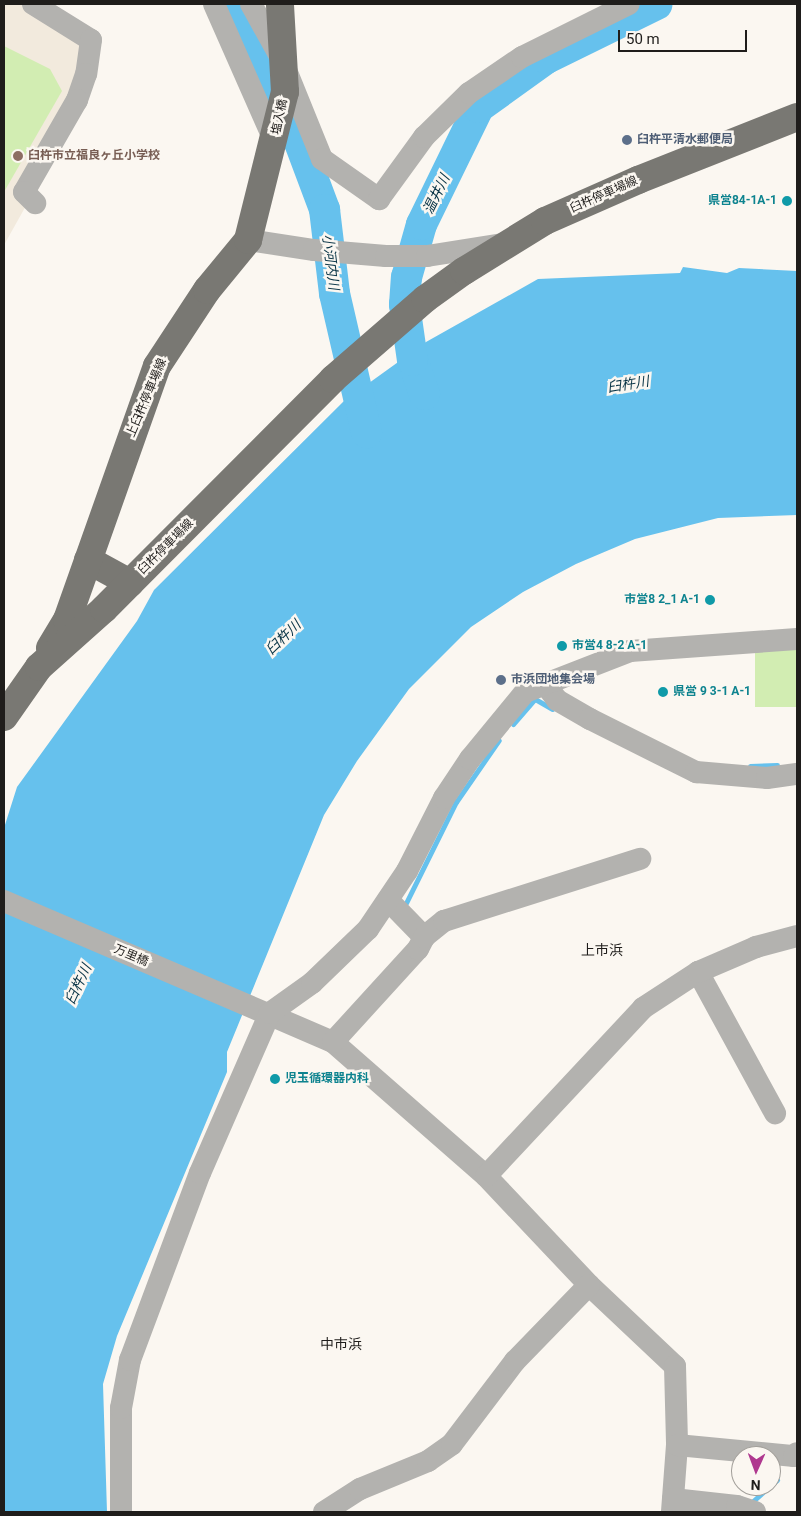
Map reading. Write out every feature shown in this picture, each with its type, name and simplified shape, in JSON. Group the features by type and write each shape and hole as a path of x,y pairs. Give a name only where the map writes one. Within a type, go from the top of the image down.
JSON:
{"main road":[{"path":"280,4 282,60"},
{"name":"塩入橋","path":"275,142 285,92 282,60"},
{"name":"臼杵停車場線","path":"4,717 39,667 130,583 333,379 425,299 507,243 545,221 638,180 797,117"},
{"name":"上臼杵停車場線","path":"39,667 67,620 157,366 207,290 248,240 275,142"},
{"path":"88,560 130,583"}],"street":[{"path":"33,4 91,40 86,74 77,100 24,192 35,203"},
{"path":"214,4 275,142"},
{"path":"250,4 282,60 322,159 379,199 424,137 469,92 522,57 629,4"},
{"path":"248,240 314,250 386,256 427,256 507,243"},
{"path":"121,1512 120,1408 130,1360 200,1173 264,1012 312,982 368,929 407,871 444,798 470,758 525,692 630,651 797,639"},
{"path":"545,684 557,700 590,719 696,772 767,778 797,774"},
{"path":"333,1042 418,949 424,937 444,921 640,859"},
{"path":"388,900 424,937"},
{"name":"万里橋","path":"4,901 333,1042 486,1176 589,1285 675,1366 677,1445 673,1506"},
{"path":"486,1176 643,1008 698,972 756,947 797,936"},
{"path":"698,972 774,1114"},
{"path":"324,1512 360,1489 428,1461 452,1444 515,1361 589,1285"},
{"path":"677,1445 794,1456 797,1453"},
{"path":"673,1506 728,1505 756,1512"}],"shaded area":[{"name":"臼杵市立福良ヶ丘小学校","path":"4,4 22,4 87,43 72,94 13,190 27,204 4,245"}],"green space":[{"path":"4,46 50,69 62,91 4,192"},
{"path":"755,645 797,645 797,707 755,707"}],"water":[{"name":"臼杵川","path":"683,267 727,273 739,268 797,271 797,515 718,518 635,539 576,564 523,592 471,627 409,689 357,761 324,815 227,1052 227,1072 117,1336 103,1384 107,1512 4,1512 4,828 17,787 137,621 154,590 344,401 426,342 538,279 680,273"}],"waterway":[{"name":"小河内川","path":"229,4 299,142 324,209 334,293 366,432"},
{"name":"温井川","path":"424,394 412,360 404,304 406,277 421,224 478,107 546,58 656,4"},
{"path":"513,724 535,699 552,709"},
{"path":"406,903 456,802 499,740"},
{"path":"750,766 777,765"},
{"path":"752,1502 759,1496"}],"place":[{"name":"臼杵平清水郵便局","path":"627,140"},
{"name":"臼杵市立福良ヶ丘小学校","path":"18,156"},
{"name":"県営84-1A-1","path":"787,201"},
{"name":"市営8 2_1 A-1","path":"710,600"},
{"name":"市営4 8-2 A-1","path":"562,646"},
{"name":"市浜団地集会場","path":"501,680"},
{"name":"県営 9 3-1 A-1","path":"663,692"},
{"name":"児玉循環器内科","path":"275,1079"}],"district":[{"name":"上市浜","path":"602,950"},
{"name":"中市浜","path":"341,1344"}]}
